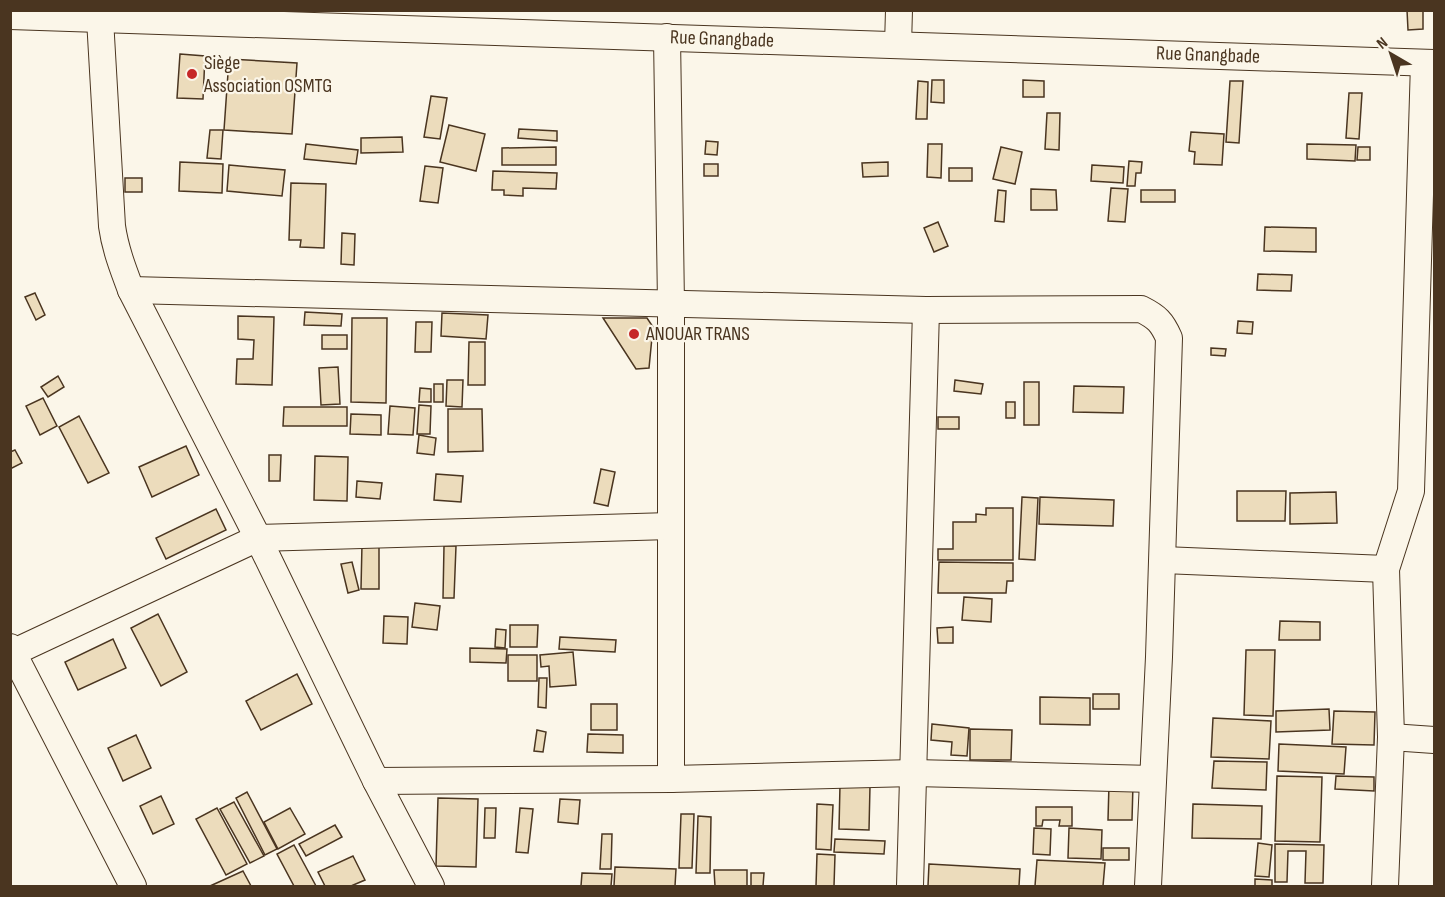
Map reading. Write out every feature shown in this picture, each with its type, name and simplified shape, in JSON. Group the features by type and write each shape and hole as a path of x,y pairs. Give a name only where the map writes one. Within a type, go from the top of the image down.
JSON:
{"street":[{"path":"898,45 899,10"},
{"name":"Rue Gnangbade","path":"10,16 100,19 189,16 667,37 1429,63"},
{"path":"100,19 112,226 115,245 131,290 258,538 376,782 431,886"},
{"path":"667,37 671,304 671,779"},
{"path":"1384,886 1391,737 1386,568 1411,491 1425,321 1429,63"},
{"path":"131,290 926,310 1141,309 1162,323 1169,338 1163,560 1148,886"},
{"path":"910,886 926,310"},
{"path":"133,886 12,651 258,538 670,526"},
{"path":"1163,560 1386,568"},
{"path":"1391,737 1434,740"},
{"path":"376,782 671,779 914,773 1153,779"}],"building":[{"path":"1407,10 1423,10 1423,29 1408,30"},
{"path":"180,54 205,56 203,99 177,98"},
{"path":"229,59 297,63 292,134 224,130"},
{"path":"932,80 944,80 944,103 931,102"},
{"path":"1023,80 1044,81 1044,97 1023,97"},
{"path":"918,81 928,82 927,119 916,119"},
{"path":"1230,81 1243,81 1239,143 1226,142"},
{"path":"1349,93 1362,93 1359,139 1346,138"},
{"path":"431,96 447,98 440,139 424,137"},
{"path":"1047,113 1060,113 1059,150 1045,149"},
{"path":"449,125 485,134 476,171 440,162"},
{"path":"519,129 557,131 557,141 518,138"},
{"path":"210,130 223,130 221,159 207,158"},
{"path":"1191,132 1224,134 1222,165 1194,164 1195,152 1189,151"},
{"path":"402,137 403,152 361,153 361,138"},
{"path":"706,141 718,142 717,155 705,154"},
{"path":"306,144 358,150 356,164 304,159"},
{"path":"928,144 942,144 941,178 927,177"},
{"path":"1307,144 1356,145 1355,161 1307,159"},
{"path":"556,147 556,165 502,165 502,148"},
{"path":"1001,147 1022,152 1015,184 993,179"},
{"path":"1358,147 1370,147 1370,160 1357,160"},
{"path":"1129,161 1142,162 1141,173 1136,173 1135,186 1127,186"},
{"path":"180,162 223,164 222,193 179,191"},
{"path":"888,162 888,176 863,177 862,163"},
{"path":"704,164 718,164 718,176 704,176"},
{"path":"229,165 285,170 282,196 227,191"},
{"path":"1092,165 1124,167 1123,183 1091,181"},
{"path":"425,166 443,168 438,203 420,201"},
{"path":"949,168 972,168 972,181 949,181"},
{"path":"493,171 557,173 556,189 523,188 523,196 504,195 504,190 492,190"},
{"path":"125,178 142,178 142,192 125,192"},
{"path":"291,183 326,184 324,248 300,247 301,240 289,240"},
{"path":"1111,188 1128,189 1125,222 1108,221"},
{"path":"1031,189 1056,190 1057,210 1031,210"},
{"path":"998,190 1006,191 1004,222 995,221"},
{"path":"1141,190 1175,190 1175,202 1141,202"},
{"path":"938,222 948,246 934,252 924,228"},
{"path":"1265,227 1316,228 1316,252 1264,251"},
{"path":"342,233 355,234 354,265 341,264"},
{"path":"1258,274 1292,275 1291,291 1257,290"},
{"path":"35,293 45,315 36,320 25,297"},
{"path":"305,312 342,314 341,326 304,325"},
{"path":"442,313 488,315 486,339 441,336"},
{"path":"238,316 274,317 272,385 236,384 237,359 253,359 254,340 238,339"},
{"path":"352,318 387,318 386,403 351,402"},
{"path":"603,318 647,318 653,327 649,368 636,369"},
{"path":"1238,321 1253,322 1252,334 1237,333"},
{"path":"416,322 432,322 431,352 415,352"},
{"path":"322,335 347,335 347,349 322,349"},
{"path":"469,342 485,342 485,385 468,385"},
{"path":"1211,348 1226,349 1225,356 1211,355"},
{"path":"338,367 340,404 321,405 319,368"},
{"path":"58,376 64,387 48,397 41,387"},
{"path":"447,380 463,380 462,407 446,406"},
{"path":"955,380 983,384 981,394 954,391"},
{"path":"1024,382 1039,382 1039,425 1024,425"},
{"path":"434,384 443,384 443,402 434,402"},
{"path":"1074,386 1124,387 1123,413 1073,412"},
{"path":"420,388 431,389 431,402 419,402"},
{"path":"43,398 57,426 40,435 26,406"},
{"path":"1006,402 1015,402 1015,418 1006,418"},
{"path":"419,405 431,406 430,434 417,434"},
{"path":"390,406 415,408 413,435 388,434"},
{"path":"284,407 347,407 347,426 283,426"},
{"path":"448,409 482,409 483,451 448,452"},
{"path":"351,414 381,415 381,435 350,434"},
{"path":"79,416 109,473 88,483 59,427"},
{"path":"938,417 959,417 959,429 938,429"},
{"path":"419,435 436,438 434,455 417,453"},
{"path":"186,446 199,475 152,497 139,467"},
{"path":"15,450 22,463 10,469 10,452"},
{"path":"269,455 281,455 280,481 269,481"},
{"path":"315,456 348,457 347,501 314,500"},
{"path":"601,469 615,472 608,506 594,503"},
{"path":"436,474 463,476 461,502 434,500"},
{"path":"357,481 382,483 380,499 356,497"},
{"path":"1237,491 1286,491 1285,521 1237,521"},
{"path":"1336,492 1337,523 1290,524 1290,493"},
{"path":"1022,497 1038,498 1035,560 1019,559"},
{"path":"1040,497 1114,500 1113,526 1039,524"},
{"path":"986,508 1013,508 1013,560 938,560 938,549 953,549 953,522 976,522 976,514 986,515"},
{"path":"216,509 226,530 166,559 156,538"},
{"path":"362,544 379,544 379,589 361,589"},
{"path":"444,546 456,546 454,598 443,598"},
{"path":"352,562 359,590 348,593 341,564"},
{"path":"939,562 1013,563 1013,581 1007,581 1006,593 938,593"},
{"path":"964,597 992,599 991,622 962,620"},
{"path":"415,603 440,606 437,630 412,627"},
{"path":"158,614 187,672 161,686 131,628"},
{"path":"384,616 408,617 407,644 383,643"},
{"path":"1280,621 1320,622 1320,640 1279,640"},
{"path":"510,625 538,625 537,647 510,647"},
{"path":"953,627 953,643 938,643 937,628"},
{"path":"496,629 506,630 505,648 495,647"},
{"path":"560,637 616,640 615,652 559,649"},
{"path":"113,639 126,668 78,690 65,662"},
{"path":"470,648 507,649 506,663 470,662"},
{"path":"1246,650 1275,650 1273,716 1244,715"},
{"path":"573,652 576,685 550,687 549,666 541,667 540,655"},
{"path":"508,655 537,655 537,681 508,681"},
{"path":"297,674 312,704 261,730 246,701"},
{"path":"539,678 547,678 546,708 538,707"},
{"path":"1093,694 1119,694 1119,709 1093,709"},
{"path":"1040,697 1090,698 1090,725 1040,724"},
{"path":"591,704 617,704 617,730 591,730"},
{"path":"1329,709 1330,730 1276,732 1276,711"},
{"path":"1334,711 1375,712 1374,745 1332,744"},
{"path":"1213,718 1271,721 1269,759 1211,757"},
{"path":"932,724 969,728 967,756 951,755 952,742 931,740"},
{"path":"970,729 1012,730 1011,760 970,760"},
{"path":"537,730 546,732 543,752 534,751"},
{"path":"588,734 623,735 623,753 587,752"},
{"path":"136,735 151,768 123,781 108,748"},
{"path":"1279,744 1346,747 1344,774 1278,771"},
{"path":"1214,761 1267,762 1266,790 1212,788"},
{"path":"1277,776 1322,777 1320,842 1275,841"},
{"path":"1336,776 1374,777 1374,791 1335,789"},
{"path":"1109,784 1133,784 1132,820 1108,820"},
{"path":"840,785 870,786 869,830 839,829"},
{"path":"247,792 277,849 265,855 236,798"},
{"path":"161,796 174,824 153,834 140,806"},
{"path":"438,798 478,799 476,867 436,866"},
{"path":"560,799 580,800 578,824 558,822"},
{"path":"234,802 264,856 250,863 220,809"},
{"path":"817,804 833,805 831,850 816,849"},
{"path":"1193,804 1262,806 1261,839 1192,838"},
{"path":"1036,807 1072,807 1072,826 1059,826 1060,820 1043,820 1042,826 1036,826"},
{"path":"217,808 247,864 226,875 196,819"},
{"path":"290,808 305,834 278,849 264,822"},
{"path":"485,808 496,808 495,838 484,838"},
{"path":"520,808 533,809 528,853 516,852"},
{"path":"681,814 694,814 692,868 679,868"},
{"path":"698,816 711,817 710,873 696,873"},
{"path":"335,825 342,837 306,856 299,844"},
{"path":"1034,828 1051,829 1050,855 1033,854"},
{"path":"1069,828 1102,830 1101,859 1068,858"},
{"path":"602,834 612,834 611,869 600,869"},
{"path":"835,839 885,841 884,854 834,852"},
{"path":"1258,843 1272,845 1269,877 1255,876"},
{"path":"1275,844 1324,845 1323,883 1305,883 1306,851 1288,851 1287,882 1275,882"},
{"path":"294,845 316,886 294,886 277,854"},
{"path":"1103,848 1129,848 1129,860 1103,860"},
{"path":"817,854 835,855 834,886 816,886"},
{"path":"353,856 365,880 351,886 325,886 318,872"},
{"path":"1037,860 1105,863 1103,886 1035,886"},
{"path":"929,864 1020,869 1019,886 928,886"},
{"path":"615,867 676,869 675,886 614,886"},
{"path":"714,870 747,870 747,886 715,886"},
{"path":"243,871 251,886 210,886"},
{"path":"582,873 612,874 611,886 581,886"},
{"path":"751,873 764,873 763,886 751,886"},
{"path":"1255,879 1272,880 1272,886 1255,886"}],"place":[{"name":"Siège Association OSMTG","path":"192,74"},
{"name":"ANOUAR TRANS","path":"634,334"}]}
